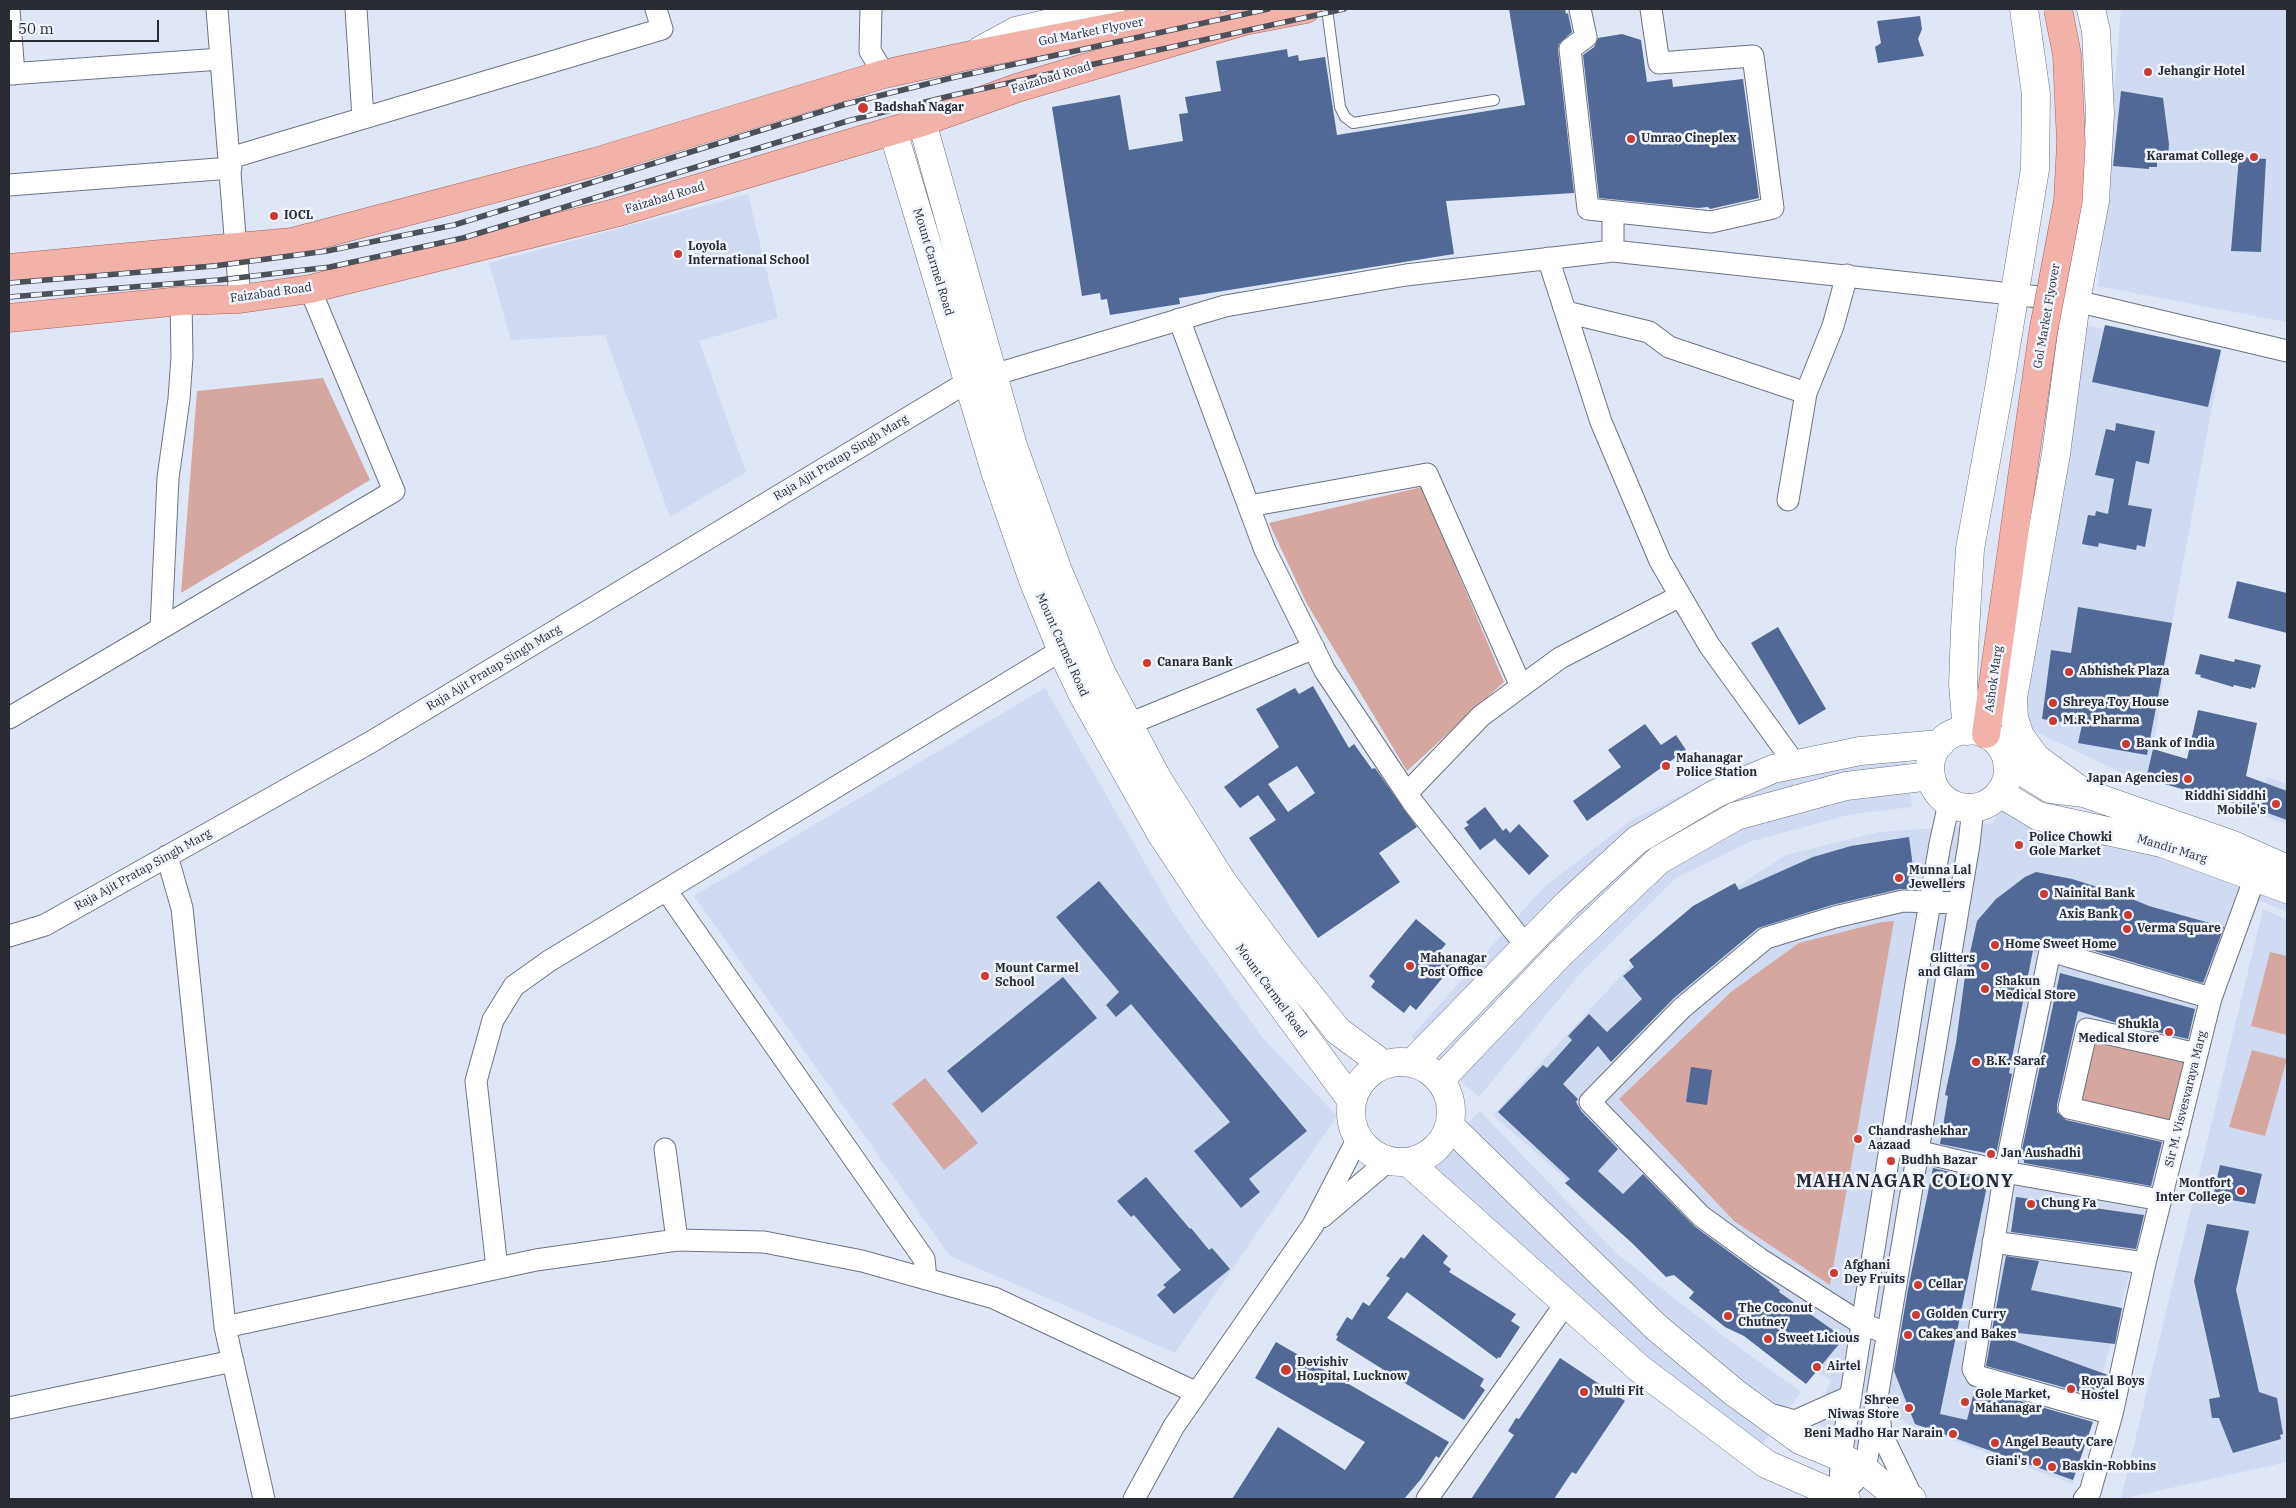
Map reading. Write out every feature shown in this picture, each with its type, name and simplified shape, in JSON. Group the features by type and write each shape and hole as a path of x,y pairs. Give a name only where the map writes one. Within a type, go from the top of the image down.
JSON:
{"main road":[{"name":"Gol Market Flyover","path":"976,54 1206,9"},
{"name":"Faizabad Road","path":"9,318 181,301 240,299 310,289 615,213 922,122 1016,88 1234,24 1306,9"},
{"name":"Gol Market Flyover","path":"2002,624 2043,333 2068,202 2071,143 2067,56 2058,9"},
{"path":"9,268 292,242 595,162 884,74 976,54"},
{"name":"Ashok Marg","path":"1976,733 1990,700 2002,624"}],"street":[{"path":"9,9 11,74 221,59"},
{"path":"217,9 240,299"},
{"path":"356,9 364,118"},
{"path":"9,185 230,163 364,118 662,29 656,9"},
{"path":"871,9 870,50 884,74"},
{"path":"976,54 1016,31 1111,9"},
{"path":"1580,9 1586,37 1570,49 1588,209 1712,222 1773,208 1753,56 1659,63 1651,9"},
{"path":"2084,793 2036,758 2020,736 2014,718 2013,698 2056,454 2076,300 2095,201 2100,114 2096,31 2091,9"},
{"path":"1976,733 1964,675 1970,549 2035,169 2036,94 2021,14"},
{"path":"922,122 981,378 1013,446 1058,571 1101,672 1157,778 1222,881 1338,1031 1384,1065"},
{"name":"Mount Carmel Road","path":"893,130 981,378 996,474 1033,580 1083,695 1162,835 1211,909 1352,1101"},
{"path":"1613,212 1613,251"},
{"name":"Raja Ajit Pratap Singh Marg","path":"9,936 44,925 370,742 981,378 1225,306 1406,275 1613,251 2076,300 2287,351"},
{"path":"1548,258 1601,422 1660,561 1709,645 1795,764"},
{"path":"1788,500 1806,393 1833,326 1847,276"},
{"path":"9,718 394,491 310,289"},
{"path":"161,628 168,478 179,399 182,357 181,301"},
{"path":"1566,312 1649,332 1669,347 1806,393"},
{"path":"1179,319 1265,550 1325,670 1407,794 1526,946"},
{"path":"1249,506 1427,474 1521,686"},
{"path":"1407,794 1481,716 1521,686 1560,658 1680,596"},
{"path":"497,1268 476,1081 493,1020 514,986 549,961 1086,636"},
{"path":"1129,724 1314,648"},
{"path":"1976,733 1997,742 2008,762 2006,784 2000,794 1984,806 1961,805 1934,787 1931,776 1931,764 1934,753 1940,744 1948,737 1976,733"},
{"path":"1412,1063 1567,904 1637,840 1715,794 1773,769 1860,752 1940,744"},
{"path":"2008,762 2052,789 2084,793 2233,845 2287,869"},
{"path":"1440,1080 1560,954 1659,860 1736,816 1846,786 1931,776"},
{"name":"Mandir Marg","path":"2000,794 2038,816 2162,843 2287,889"},
{"path":"1843,1498 1841,1457 1930,902 1940,844 1961,805"},
{"path":"1843,1498 1864,1470 1959,903 1961,805"},
{"path":"167,856 182,908 225,1328 264,1499"},
{"name":"Sir M. Visvesvaraya Marg","path":"2084,1499 2090,1492 2112,1414 2145,1263 2211,998 2255,877"},
{"path":"666,890 924,1259 926,1279"},
{"path":"1887,1333 1862,1324 1760,1259 1701,1216 1590,1102 1682,1008 1766,938 1836,917 1903,901 1959,903"},
{"path":"2112,1414 1978,1376 1974,1373 1973,1369 2005,1172 2050,951 2211,998"},
{"path":"2178,1133 2069,1108 2087,1029 2197,1054"},
{"path":"1313,1225 1398,1161 1426,1156 1441,1143 1450,1126 1451,1102 1440,1080 1426,1068 1412,1063 1384,1065 1364,1079 1352,1101 1352,1120 1358,1138 1370,1152 1398,1161 1566,1303 1640,1369 1766,1464 1843,1498"},
{"path":"1450,1126 1656,1327 1735,1393 1800,1440 1841,1457 1864,1470 1889,1490 1913,1499"},
{"path":"1134,1499 1174,1426 1313,1225 1358,1138"},
{"path":"1891,1146 1918,1150 2005,1172 2161,1200"},
{"path":"665,1150 677,1240"},
{"path":"225,1328 536,1260 677,1240 764,1242 862,1261 994,1298 1196,1393"},
{"path":"1993,1242 2145,1263"},
{"path":"1428,1499 1566,1303"},
{"path":"9,1408 233,1361"},
{"path":"1877,1393 1881,1433 1913,1499"},
{"path":"1762,1412 1795,1421 1851,1396"}],"lane":[{"path":"1327,9 1340,107 1345,118 1353,124 1494,100"}],"shaded area":[{"path":"2121,9 2287,9 2287,322 2098,286"},
{"path":"748,194 778,318 699,341 746,472 670,517 605,335 511,340 489,263"},
{"path":"2085,325 2222,352 2172,623 2153,749 2145,784 2022,725"},
{"path":"323,378 370,480 181,593 197,391"},
{"path":"1422,487 1504,682 1407,771 1307,604 1269,523"},
{"name":"Mount Carmel School","path":"1045,688 1174,914 1262,1037 1337,1116 1175,1353 950,1256 694,896"},
{"path":"1903,732 1912,807 1852,814 1749,842 1676,878 1578,976 1479,1097 1411,1037 1544,887 1630,821 1745,762"},
{"path":"2267,777 2287,784 2287,824 2254,813"},
{"path":"2013,788 2287,889 2287,912 2242,893 2169,1126 2073,1484 1910,1425 1890,1414 1882,1461 1813,1421 1831,1380 1733,1325 1493,1115 1652,942 1786,855 1879,832 1992,824"},
{"name":"Montfort Inter College","path":"2263,909 2287,920 2287,1462 2121,1499"},
{"path":"1894,921 1830,1285 1734,1221 1619,1099 1731,992 1799,943 1882,922"},
{"path":"2270,952 2287,956 2287,1035 2251,1026"},
{"path":"2090,1033 2186,1056 2169,1126 2074,1104"},
{"path":"2252,1050 2287,1059 2265,1136 2229,1127"},
{"path":"925,1078 978,1143 944,1170 892,1104"},
{"path":"1480,1111 1617,1254 1726,1338 1801,1392 1751,1459 1414,1178"}],"building":[{"path":"1509,9 1565,9 1566,14 1568,13 1572,32 1559,44 1558,50 1574,193 1446,201 1454,254 1179,298 1180,304 1110,315 1107,299 1101,300 1100,293 1082,296 1052,107 1120,95 1129,150 1183,141 1179,114 1188,113 1185,97 1221,91 1216,61 1287,49 1288,57 1298,55 1299,61 1325,57 1337,135 1525,105"},
{"path":"1920,16 1922,29 1918,39 1924,56 1878,63 1875,47 1881,43 1877,21"},
{"path":"1622,34 1641,40 1647,82 1672,79 1673,87 1743,79 1759,198 1710,209 1708,207 1698,208 1599,198 1583,55 1594,47 1598,38"},
{"path":"2121,91 2163,98 2169,144 2168,158 2157,159 2157,167 2149,167 2149,169 2113,166"},
{"path":"2239,157 2266,159 2261,252 2231,251"},
{"path":"2105,325 2221,350 2208,407 2092,382"},
{"path":"2116,423 2155,431 2149,464 2136,461 2128,505 2152,509 2145,547 2137,545 2136,550 2099,543 2098,547 2082,544 2088,515 2095,516 2096,511 2108,514 2114,479 2095,475 2106,429 2115,431"},
{"path":"2237,581 2287,593 2287,633 2228,618"},
{"path":"2078,607 2172,623 2147,755 2078,743 2082,725 2042,719 2051,650 2071,653"},
{"path":"1778,627 1826,709 1799,725 1751,643"},
{"path":"2200,654 2234,662 2235,659 2261,665 2255,688 2252,687 2251,689 2234,685 2233,687 2195,674"},
{"path":"1313,686 1349,748 1354,744 1372,769 1375,768 1417,827 1379,853 1400,882 1318,938 1249,838 1276,820 1258,795 1240,808 1224,787 1279,747 1256,709 1295,688 1299,694","holes":["1297,766 1315,793 1288,812 1268,784"]},
{"path":"2198,710 2257,723 2246,776 2287,791 2287,820 2240,803 2240,805 2146,779 2153,749 2187,759"},
{"path":"1645,724 1661,745 1676,735 1686,750 1587,821 1573,801 1621,767 1608,750"},
{"path":"1485,807 1503,831 1506,828 1510,833 1519,824 1549,856 1529,875 1495,839 1497,837 1480,850 1464,828 1469,825 1466,822"},
{"path":"1909,837 1916,889 1900,889 1832,905 1758,928 1674,998 1611,1062 1598,1046 1563,1084 1578,1099 1576,1102 1581,1111 1618,1149 1598,1171 1623,1194 1643,1174 1694,1226 1780,1290 1779,1292 1844,1338 1806,1384 1744,1336 1725,1327 1689,1298 1694,1292 1674,1275 1666,1277 1632,1243 1565,1183 1570,1179 1498,1112 1543,1065 1547,1068 1572,1040 1568,1036 1589,1014 1607,1032 1642,999 1623,976 1634,967 1629,960 1693,906 1735,883 1739,890 1813,857 1851,846"},
{"path":"2036,872 2072,879 2120,894 2149,906 2224,927 2203,983 2054,939 2047,939 2041,942 2037,951 2033,950 2009,1073 2012,1074 1996,1155 1940,1144 1948,1096 1945,1095 1956,1043 1965,976 1977,921 1996,899 2025,877"},
{"path":"1099,881 1307,1131 1249,1179 1260,1192 1241,1208 1194,1151 1230,1122 1131,1004 1116,1017 1106,1005 1119,992 1056,917"},
{"path":"1416,919 1446,944 1439,952 1454,964 1416,1010 1410,1005 1404,1013 1371,987 1375,981 1369,976"},
{"path":"2060,973 2195,1009 2188,1039 2114,1022 2078,1011 2057,1112 2066,1120 2162,1142 2151,1186 2024,1163 2024,1160 2020,1159"},
{"path":"1063,977 1097,1018 982,1113 947,1071"},
{"path":"1691,1067 1712,1070 1707,1105 1686,1102"},
{"path":"2220,1165 2262,1174 2255,1204 2213,1197"},
{"path":"1933,1168 1988,1181 1940,1414 1967,1420 1975,1388 2093,1422 2073,1480 1915,1424 1894,1371 1908,1289"},
{"path":"1146,1177 1209,1250 1212,1248 1230,1269 1174,1314 1157,1295 1166,1287 1163,1285 1181,1270 1134,1215 1131,1217 1117,1201"},
{"path":"2016,1197 2144,1215 2136,1249 2011,1232"},
{"path":"2207,1224 2249,1231 2236,1290 2259,1392 2277,1398 2283,1434 2280,1435 2281,1439 2233,1453 2219,1418 2212,1418 2209,1399 2220,1397 2194,1281"},
{"path":"1423,1234 1448,1256 1443,1263 1451,1269 1449,1272 1516,1314 1511,1321 1520,1327 1500,1358 1498,1357 1497,1359 1407,1292 1387,1318 1484,1379 1480,1386 1485,1390 1464,1420 1336,1340 1338,1336 1336,1335 1347,1317 1352,1320 1363,1302 1369,1306 1390,1278 1386,1276 1401,1257 1404,1259"},
{"path":"2006,1256 2039,1261 2031,1290 2122,1308 2115,1344 1992,1330"},
{"path":"1992,1333 2108,1375 2103,1398 1986,1366"},
{"path":"1276,1342 1449,1442 1439,1458 1436,1456 1421,1479 1404,1499 1232,1499 1278,1427 1345,1470 1365,1442 1255,1378"},
{"path":"1560,1358 1625,1401 1576,1474 1572,1472 1554,1499 1471,1499 1514,1435 1508,1431 1516,1418 1519,1419"}],"railway":[{"path":"9,283 214,266 327,251 454,225 846,104 951,78 1268,9"},
{"path":"9,297 219,280 330,267 463,238 851,120 954,95 1344,9"}],"place":[{"name":"Jehangir Hotel","path":"2148,72"},
{"name":"Badshah Nagar","path":"863,108"},
{"name":"Umrao Cineplex","path":"1631,139"},
{"name":"Karamat College","path":"2254,157"},
{"name":"IOCL","path":"274,216"},
{"name":"Loyola International School","path":"678,254"},
{"name":"Canara Bank","path":"1147,663"},
{"name":"Abhishek Plaza","path":"2069,672"},
{"name":"Shreya Toy House","path":"2053,703"},
{"name":"M.R. Pharma","path":"2053,721"},
{"name":"Bank of India","path":"2126,744"},
{"name":"Mahanagar Police Station","path":"1666,766"},
{"name":"Japan Agencies","path":"2188,779"},
{"name":"Riddhi Siddhi Mobile's","path":"2276,804"},
{"name":"Police Chowki Gole Market","path":"2019,845"},
{"name":"Munna Lal Jewellers","path":"1899,878"},
{"name":"Nainital Bank","path":"2044,894"},
{"name":"Axis Bank","path":"2128,915"},
{"name":"Verma Square","path":"2127,929"},
{"name":"Home Sweet Home","path":"1995,945"},
{"name":"Mahanagar Post Office","path":"1410,966"},
{"name":"Glitters and Glam","path":"1985,966"},
{"name":"Mount Carmel School","path":"985,976"},
{"name":"Shakun Medical Store","path":"1985,989"},
{"name":"Shukla Medical Store","path":"2169,1032"},
{"name":"B.K. Saraf","path":"1976,1062"},
{"name":"Chandrashekhar Aazaad","path":"1858,1139"},
{"name":"Jan Aushadhi","path":"1991,1154"},
{"name":"Budhh Bazar","path":"1891,1161"},
{"name":"Montfort Inter College","path":"2241,1191"},
{"name":"Chung Fa","path":"2031,1204"},
{"name":"Afghani Dey Fruits","path":"1834,1273"},
{"name":"Cellar","path":"1918,1285"},
{"name":"Golden Curry","path":"1916,1315"},
{"name":"The Coconut Chutney","path":"1728,1316"},
{"name":"Cakes and Bakes","path":"1908,1335"},
{"name":"Sweet Licious","path":"1768,1339"},
{"name":"Airtel","path":"1817,1367"},
{"name":"Devishiv Hospital, Lucknow","path":"1286,1370"},
{"name":"Royal Boys Hostel","path":"2071,1389"},
{"name":"Multi Fit","path":"1584,1392"},
{"name":"Gole Market, Mahanagar","path":"1965,1402"},
{"name":"Shree Niwas Store","path":"1909,1408"},
{"name":"Beni Madho Har Narain","path":"1953,1434"},
{"name":"Angel Beauty Care","path":"1995,1443"},
{"name":"Giani's","path":"2037,1462"},
{"name":"Baskin-Robbins","path":"2052,1467"}],"district":[{"name":"MAHANAGAR COLONY","path":"1905,1182"}]}
